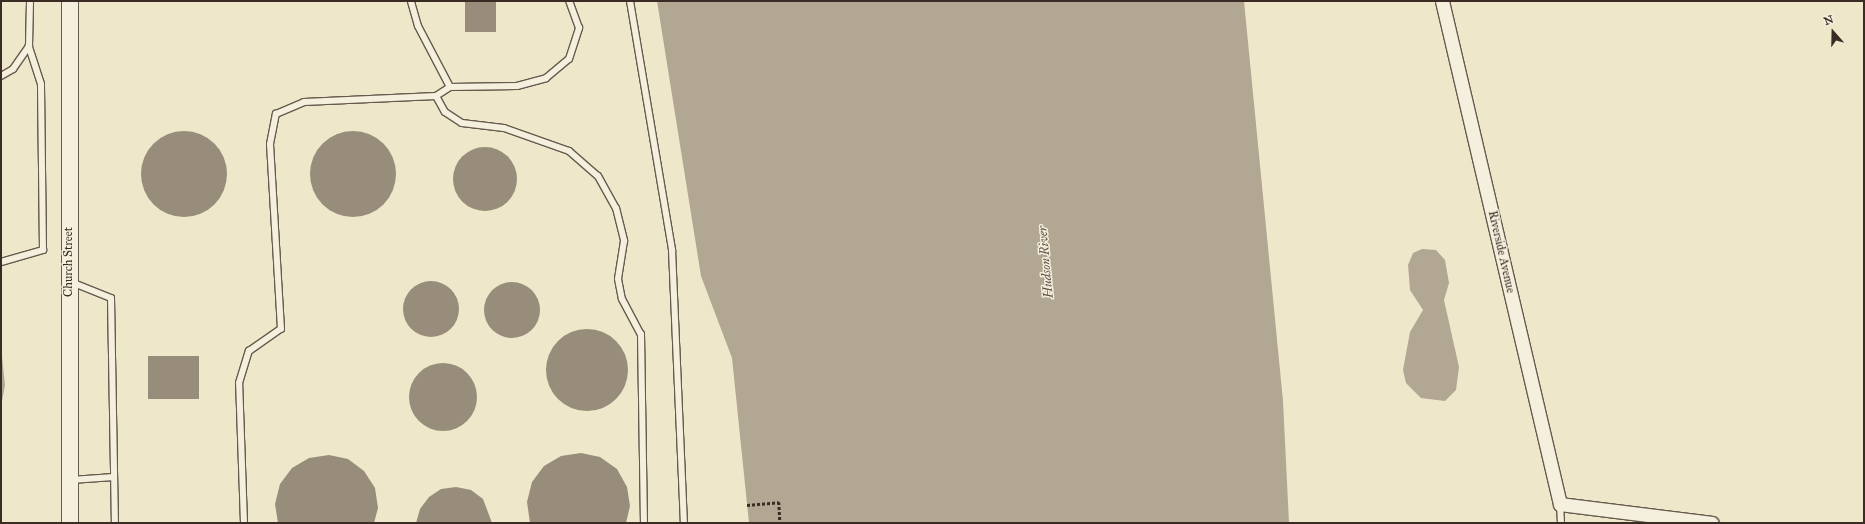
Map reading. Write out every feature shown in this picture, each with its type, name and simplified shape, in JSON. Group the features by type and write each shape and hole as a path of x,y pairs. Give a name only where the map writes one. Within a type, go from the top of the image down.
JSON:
{"street":[{"name":"Church Street","path":"70,1 70,523"},
{"name":"Riverside Avenue","path":"1442,1 1560,504"},
{"path":"1560,504 1712,523"}],"lane":[{"path":"1,262 43,250 41,84 30,46 30,1"},
{"path":"411,1 418,26 450,87"},
{"path":"244,523 239,383 249,351 281,329 270,144 276,114 304,102 436,96 450,87 517,86 546,78 569,59 579,28 569,1"},
{"path":"630,1 672,250 684,523"},
{"path":"1,76 13,69 30,46"},
{"path":"436,96 445,112 462,123 504,128 569,151 598,176 616,208 624,241 618,278 622,299 641,334 644,523"},
{"path":"69,281 111,298 115,523"},
{"path":"70,480 114,477"},
{"name":"Riverside Avenue","path":"1560,504 1561,523"}],"path":[{"path":"747,504 778,502 780,523"}],"water":[{"name":"Hudson River","path":"657,1 1244,1 1283,401 1289,523 749,523 732,358 701,276"},
{"path":"1422,249 1436,250 1445,260 1449,283 1444,300 1459,367 1456,390 1445,401 1421,398 1406,383 1403,370 1410,332 1423,310 1410,290 1408,265 1413,253"},
{"path":"1,347 5,385 1,407"}],"building":[{"path":"465,1 496,1 496,32 465,32"},
{"path":"184,131 200,135 214,144 223,158 227,174 223,190 214,204 200,213 184,217 168,213 154,204 145,190 141,174 145,158 154,144 168,135"},
{"path":"353,131 369,135 383,144 392,158 396,174 392,190 383,204 369,213 353,217 337,213 323,204 314,190 310,174 314,158 323,144 337,135"},
{"path":"485,147 503,153 511,161 517,179 511,197 503,205 485,211 467,205 459,197 453,179 459,161 467,153"},
{"path":"431,281 442,283 451,289 457,298 459,309 457,320 451,329 442,335 431,337 420,335 411,329 405,320 403,309 405,298 411,289 420,283"},
{"path":"512,282 523,284 532,290 538,299 540,310 538,321 532,330 523,336 512,338 501,336 492,330 486,321 484,310 486,299 492,290 501,284"},
{"path":"587,329 603,332 616,341 625,354 628,370 625,386 616,399 603,408 587,411 571,408 558,399 549,386 546,370 549,354 558,341 571,332"},
{"path":"148,356 199,356 199,399 148,399"},
{"path":"443,363 456,365 467,373 475,384 477,397 475,410 467,421 456,429 443,431 430,429 419,421 411,410 409,397 411,384 419,373 430,365"},
{"path":"581,453 600,457 617,469 627,487 630,506 626,523 530,523 527,502 532,482 544,466 561,456"},
{"path":"329,455 348,459 364,471 375,488 378,508 374,523 278,523 275,504 280,484 292,468 309,458"},
{"path":"456,487 471,490 483,499 492,523 416,523 420,509 429,497 441,489"}]}
